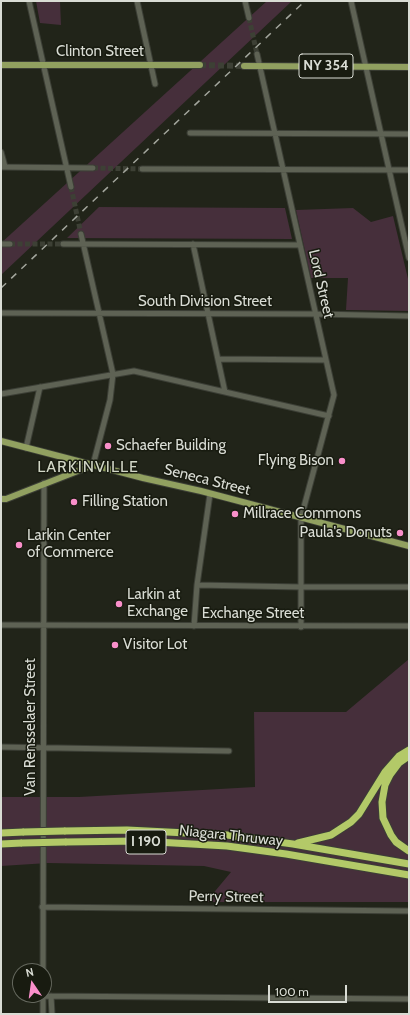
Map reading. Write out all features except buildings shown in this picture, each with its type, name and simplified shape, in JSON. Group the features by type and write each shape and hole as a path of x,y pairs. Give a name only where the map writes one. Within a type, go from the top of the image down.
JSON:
{"highway":[{"path":"293,844 331,835 351,822 359,814 385,772 399,756 409,750"},
{"path":"409,756 399,763 390,775 385,785 382,802 383,818 391,835 396,842 409,851"},
{"name":"Niagara Thruway","path":"1,833 135,831 227,836 293,844 409,864"},
{"name":"Niagara Thruway","path":"1,844 139,841 227,846 286,854 409,875"}],"main road":[{"name":"Clinton Street","path":"1,65 200,65"},
{"name":"NY 354","path":"244,66 409,67"},
{"name":"Seneca Street","path":"1,442 210,494 409,546"},
{"path":"1,499 6,499 93,465"}],"street":[{"path":"29,1 71,187"},
{"path":"137,1 155,84"},
{"path":"246,1 249,18"},
{"path":"351,1 409,258"},
{"name":"Lord Street","path":"258,54 334,395 301,518 301,627"},
{"path":"190,132 409,134"},
{"path":"1,152 3,167 93,168"},
{"path":"142,169 409,170"},
{"path":"81,234 113,374 110,400 93,465"},
{"path":"1,244 10,244"},
{"path":"63,244 300,245"},
{"path":"192,244 225,392"},
{"name":"South Division Street","path":"1,313 316,314 409,316"},
{"path":"218,359 326,360"},
{"path":"1,394 134,371 329,416"},
{"path":"26,448 40,387"},
{"name":"Van Rensselaer Street","path":"43,963 44,483"},
{"path":"194,626 197,585 210,494"},
{"path":"197,585 409,587"},
{"name":"Exchange Street","path":"1,624 301,627 409,626"},
{"path":"1,747 230,751"},
{"name":"Perry Street","path":"42,907 409,911"},
{"path":"52,996 409,999"},
{"path":"43,1003 43,1014"},
{"path":"52,1003 52,1014"}],"shaded area":[{"path":"36,1 60,1 61,25 40,23"},
{"path":"267,1 292,1 1,275 1,243"},
{"path":"99,207 285,208 292,239 67,238"},
{"path":"353,208 371,222 393,216 409,283 409,311 346,310 348,278 311,278 296,210"},
{"path":"409,659 409,902 206,902 231,872 204,866 48,863 1,866 1,797 79,797 255,787 254,712 346,712"}],"tunnel":[{"path":"249,18 257,54"},
{"path":"200,65 244,66"},
{"path":"93,168 142,169"},
{"path":"71,187 81,234"},
{"path":"10,244 63,244"}],"railway":[{"path":"1,288 305,1"}],"place":[{"name":"Schaefer Building","path":"108,446"},
{"name":"Flying Bison","path":"342,461"},
{"name":"Filling Station","path":"74,502"},
{"name":"Millrace Commons","path":"235,514"},
{"name":"Paula's Donuts","path":"400,533"},
{"name":"Larkin Center of Commerce","path":"19,545"},
{"name":"Larkin at Exchange","path":"119,604"},
{"name":"Visitor Lot","path":"115,645"}],"district":[{"name":"LARKINVILLE","path":"88,467"}]}
